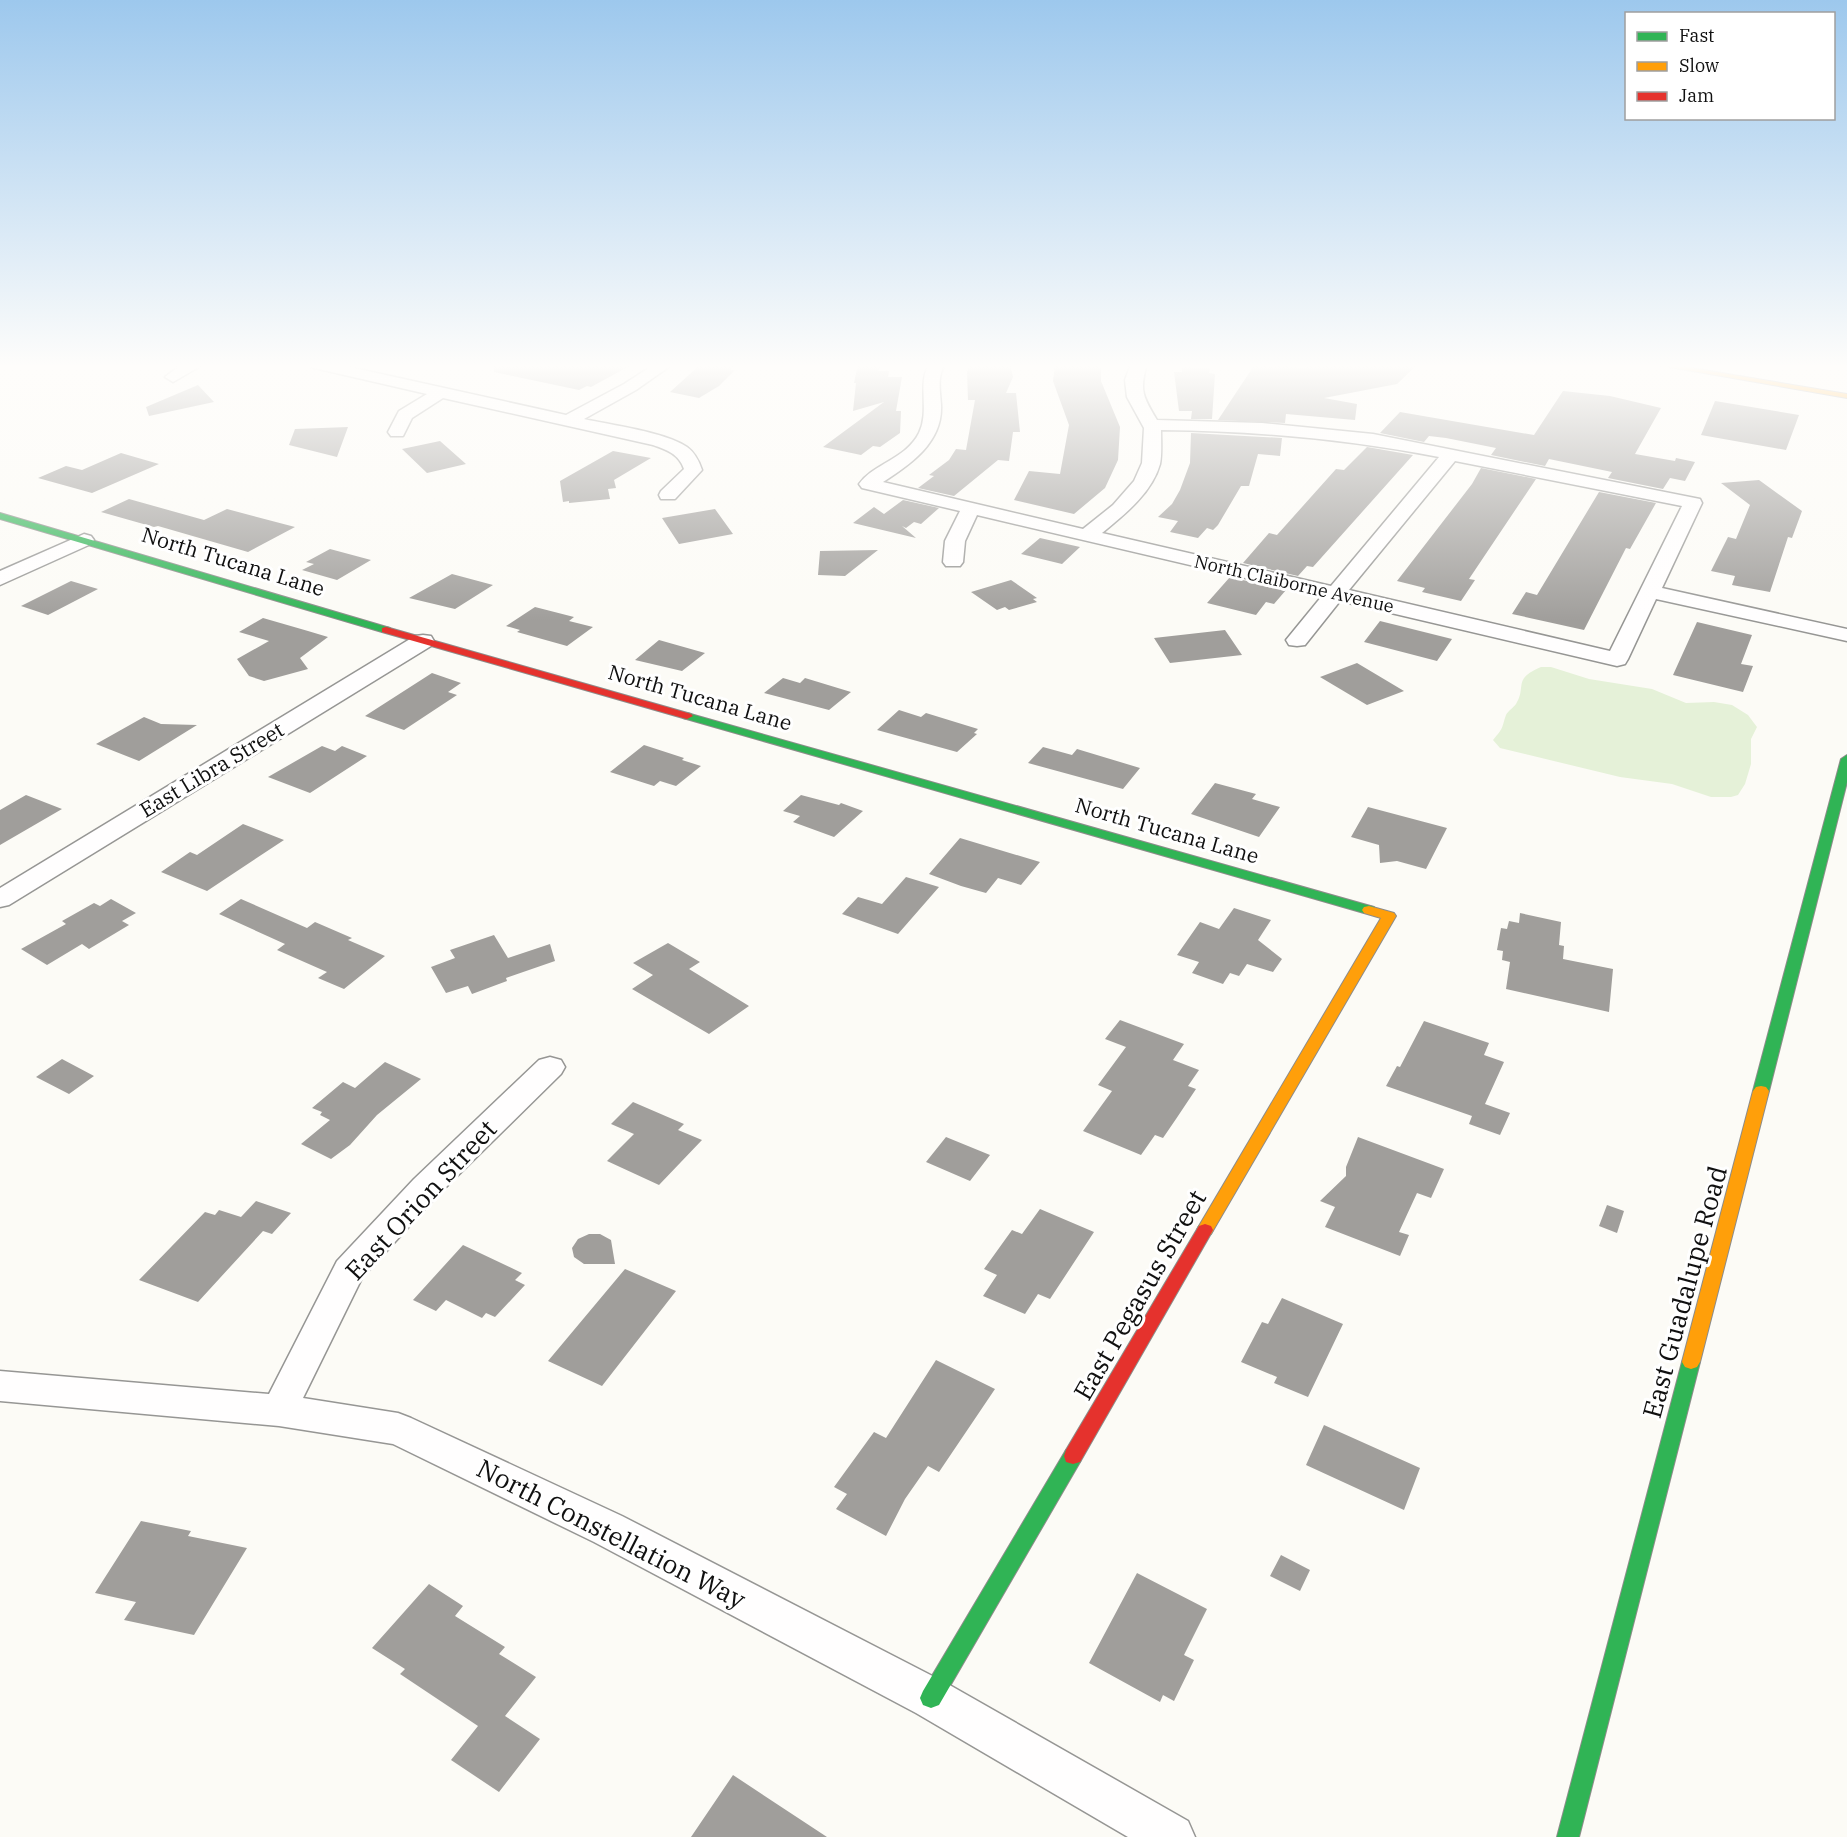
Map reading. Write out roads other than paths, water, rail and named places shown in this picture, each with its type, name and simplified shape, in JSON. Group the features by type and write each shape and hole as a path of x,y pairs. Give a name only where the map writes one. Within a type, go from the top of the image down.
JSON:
{"street":[{"path":"668,495 693,470 690,460 681,450"},
{"name":"North Claiborne Avenue","path":"916,450 868,484 1617,659 1652,588"},
{"path":"1087,536 1120,509 1142,483 1151,463 1153,450"},
{"path":"1420,450 1693,503 1652,588"},
{"path":"1298,640 1450,455"},
{"path":"953,562 956,541 972,508"},
{"name":"North Tucana Lane","path":"0,516 423,641 1389,916"},
{"path":"0,579 84,540"},
{"path":"1652,588 1847,628"},
{"path":"1652,588 1847,635"},
{"name":"East Libra Street","path":"0,899 423,641"},
{"name":"East Guadalupe Road","path":"1568,1837 1847,759"},
{"name":"East Pegasus Street","path":"931,1698 1389,916"},
{"name":"East Orion Street","path":"279,1410 349,1270 425,1188 550,1067"},
{"name":"North Constellation Way","path":"0,1386 279,1410 398,1429 608,1529 931,1698 1172,1837"}]}
